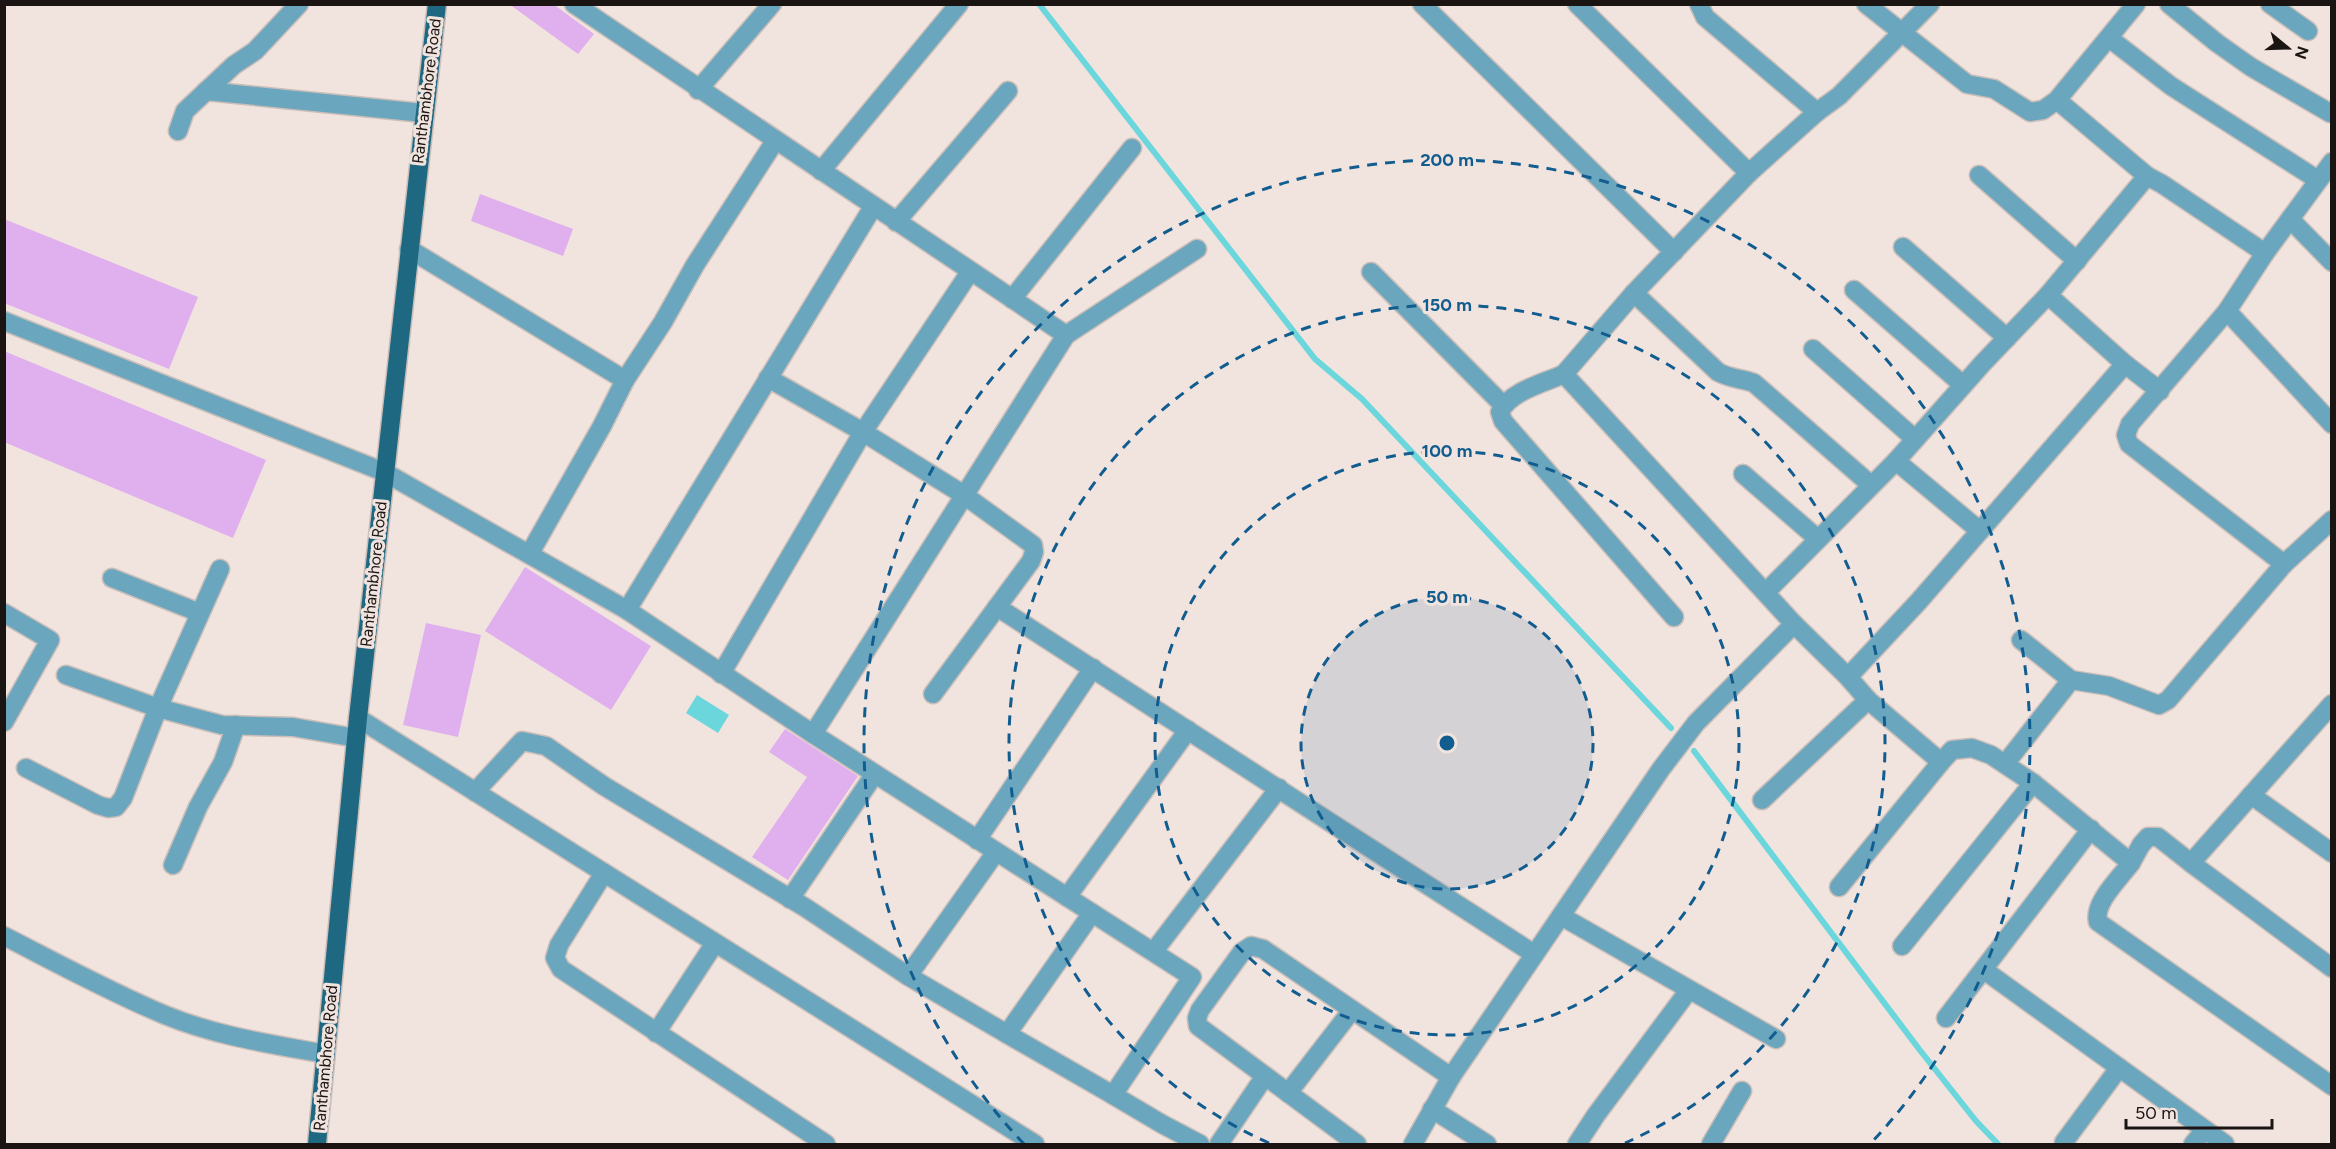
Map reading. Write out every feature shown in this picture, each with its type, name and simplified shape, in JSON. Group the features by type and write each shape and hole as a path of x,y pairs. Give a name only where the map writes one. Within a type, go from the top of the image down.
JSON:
{"main road":[{"name":"Ranthambhore Road","path":"317,1144 358,718 436,4"}],"street":[{"path":"178,130 185,111 234,65 255,51 299,4"},
{"path":"573,4 1066,335"},
{"path":"698,90 772,4"},
{"path":"820,171 959,4"},
{"path":"1422,4 1674,252"},
{"path":"1577,4 1749,173"},
{"path":"1700,4 1705,17 1817,112"},
{"path":"1866,4 1967,84 1994,89 2030,111 2043,110 2057,100 2136,4"},
{"path":"1674,617 1503,421 1500,412 1503,405 1512,397 1564,374 1634,293 1749,173 1817,112 1839,96 1930,4"},
{"path":"2169,4 2251,67 2331,112"},
{"path":"2270,4 2308,31"},
{"path":"2109,38 2171,86 2318,180"},
{"path":"896,222 1008,90"},
{"path":"206,91 423,113"},
{"path":"2057,100 2147,176 2265,254"},
{"path":"530,553 602,426 625,380 663,322 695,265 775,141"},
{"path":"1012,299 1132,148"},
{"path":"2284,564 2129,444 2126,435 2130,424 2228,311 2265,254 2331,162"},
{"path":"1979,175 2077,261"},
{"path":"1766,592 1896,461 1963,385 2048,295 2147,176"},
{"path":"627,610 873,207"},
{"path":"2290,219 2331,262"},
{"path":"1903,247 2007,338"},
{"path":"409,249 625,380"},
{"path":"813,734 1066,335 1197,249"},
{"path":"721,674 864,432 970,272"},
{"path":"1371,272 1503,405"},
{"path":"1854,290 1963,385"},
{"path":"1634,293 1718,372 1730,378 1740,378 1754,383 1871,485"},
{"path":"2048,295 2125,364 2160,391"},
{"path":"2228,311 2331,424"},
{"path":"4,321 384,472 627,610 874,775 1214,990"},
{"path":"1813,349 1915,439"},
{"path":"1848,677 1919,601 2125,364"},
{"path":"1564,374 1794,624 1868,700 1941,762"},
{"path":"768,378 864,432 964,495 1033,545 1034,552 1031,561 933,693"},
{"path":"1896,461 1980,531"},
{"path":"1743,474 1818,539"},
{"path":"2021,640 2072,681 2109,686 2159,705 2168,700 2284,564 2331,520"},
{"path":"26,768 98,805 108,808 116,807 123,798 159,708 220,569"},
{"path":"112,578 200,613"},
{"path":"997,607 1534,954"},
{"path":"4,613 50,640 5,720"},
{"path":"1413,1144 1450,1077 1661,768 1696,723 1794,624"},
{"path":"977,840 1093,668"},
{"path":"66,675 159,708 222,725 293,727 356,738"},
{"path":"2005,764 2072,681"},
{"path":"1762,800 1868,700"},
{"path":"2191,863 2331,704"},
{"path":"358,718 1033,1144"},
{"path":"173,865 198,807 223,762 236,725"},
{"path":"1067,897 1188,730"},
{"path":"475,792 522,741 546,746 604,786 790,898 908,976 1200,1144"},
{"path":"1839,887 1952,750 1972,748 1991,755 2033,783 2132,863"},
{"path":"790,898 874,775"},
{"path":"1902,946 2033,783"},
{"path":"1154,951 1279,789"},
{"path":"2251,795 2331,853"},
{"path":"1946,1018 2091,830"},
{"path":"2331,968 2158,837 2148,837 2141,845 2132,863 2098,906 2096,914 2098,922 2331,1086"},
{"path":"908,976 996,852"},
{"path":"604,873 559,945 555,958 561,969 826,1144"},
{"path":"1007,1034 1092,913"},
{"path":"1561,916 1776,1039"},
{"path":"4,936 91,981 166,1016 228,1035 325,1054"},
{"path":"656,1033 714,943"},
{"path":"1357,1144 1198,1026 1197,1018 1214,990 1236,957 1251,946 1263,949 1450,1077"},
{"path":"1984,970 2225,1144"},
{"path":"1113,1095 1192,976"},
{"path":"1577,1144 1689,990"},
{"path":"1288,1093 1352,1010"},
{"path":"2064,1142 2119,1068"},
{"path":"1219,1144 1265,1076"},
{"path":"1711,1144 1742,1091"},
{"path":"1432,1109 1487,1144"},
{"path":"2193,1144 2205,1130"}],"water":[{"path":"697,695 729,715 718,733 686,713"}],"building":[{"path":"509,4 553,4 594,34 578,54"},
{"path":"480,194 573,229 563,256 471,221"},
{"path":"4,219 198,297 169,369 4,303"},
{"path":"4,351 266,460 233,538 4,442"},
{"path":"525,567 651,646 611,710 485,631"},
{"path":"426,623 481,635 458,737 403,725"},
{"path":"785,729 858,776 788,880 752,857 807,777 769,752"}],"waterway":[{"path":"1039,4 1315,359 1362,399 1671,728"},
{"path":"1694,751 1919,1049 1976,1121 1998,1144"}]}
